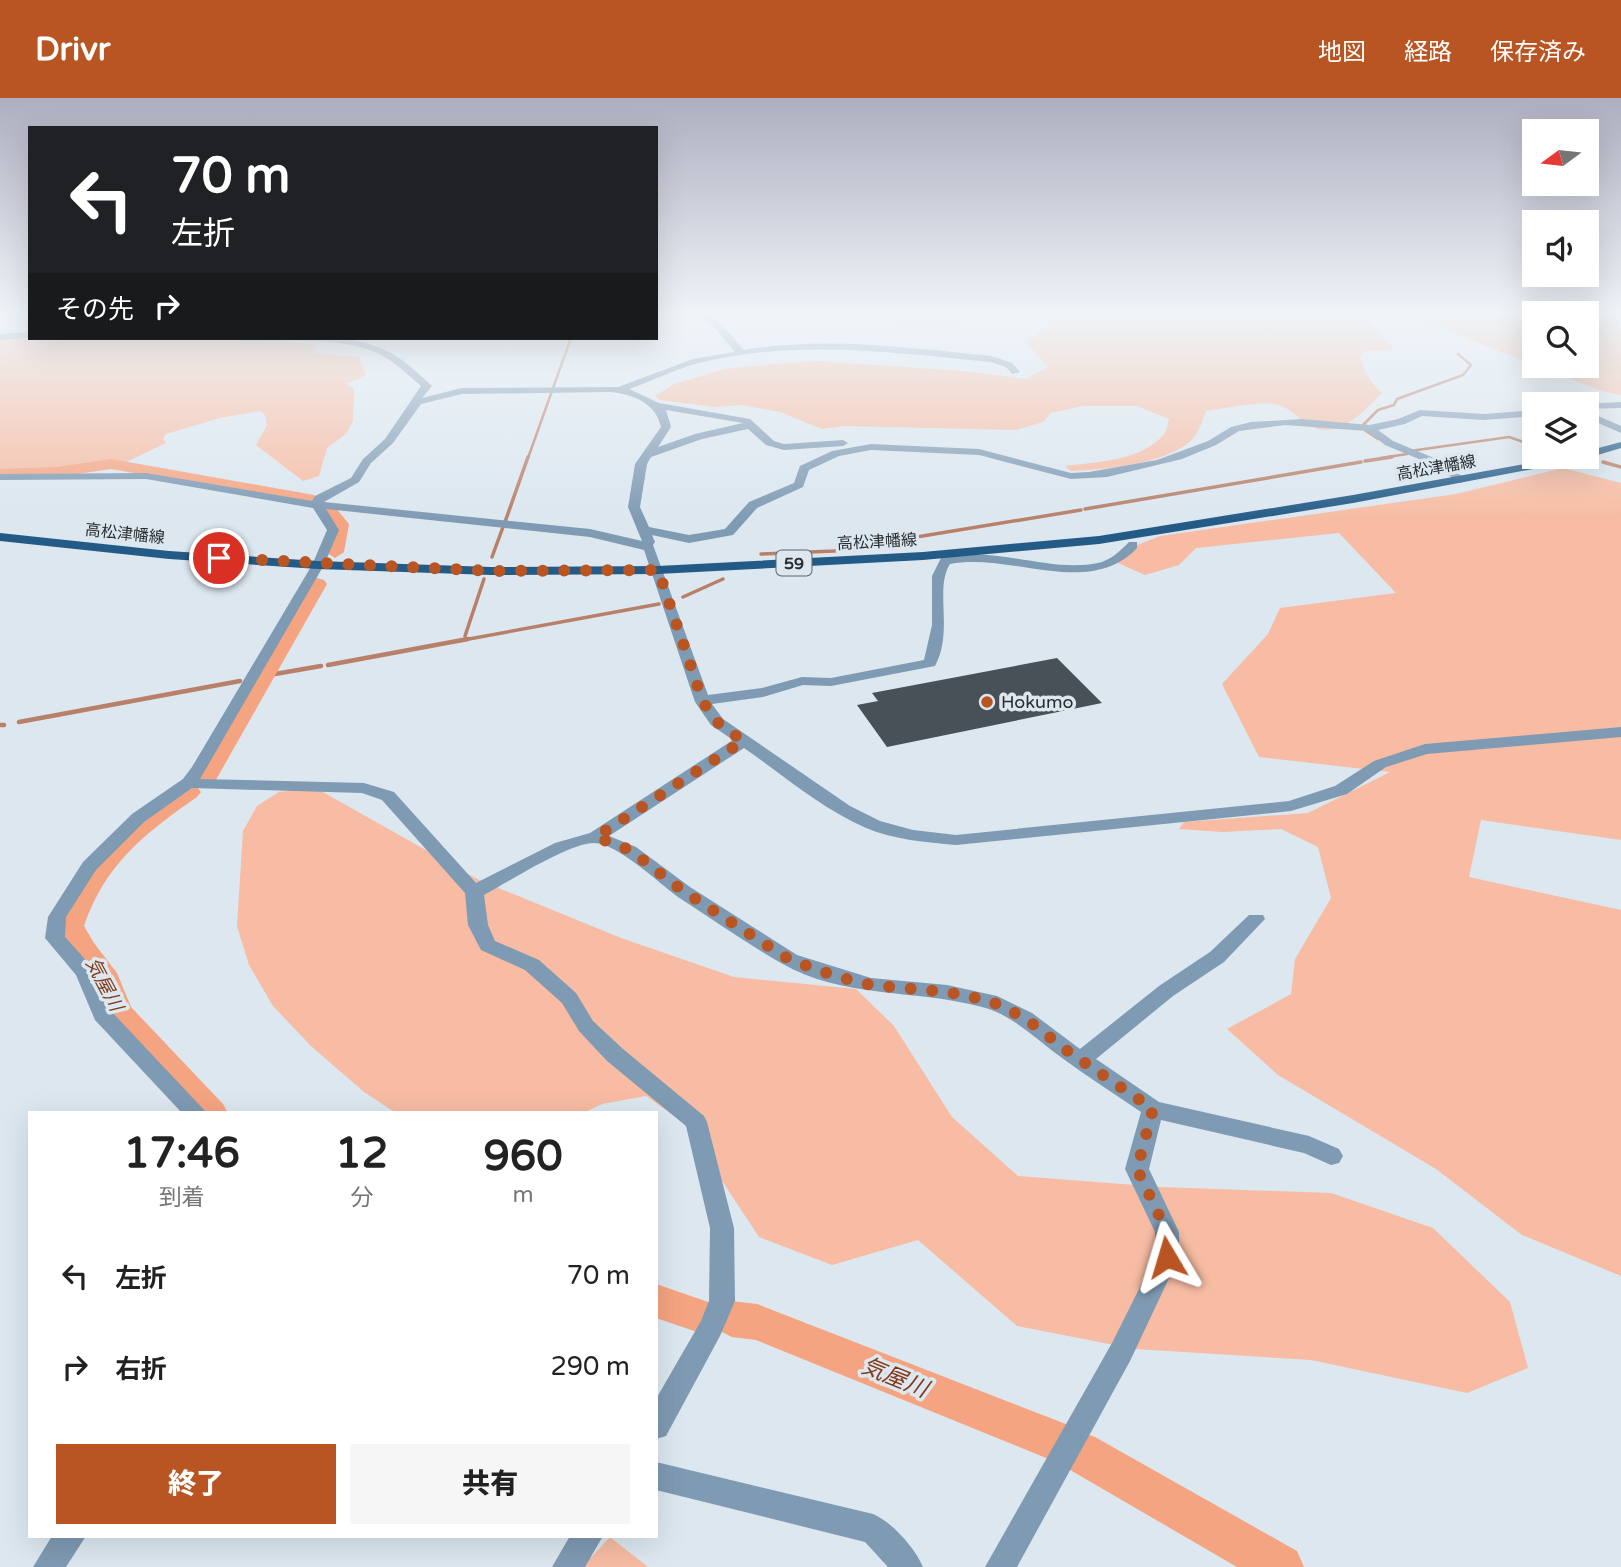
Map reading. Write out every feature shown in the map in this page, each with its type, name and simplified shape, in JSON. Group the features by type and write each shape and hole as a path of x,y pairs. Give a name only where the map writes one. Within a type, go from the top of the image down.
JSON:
{"main road":[{"path":"1599,451 1621,445"},
{"name":"高松津幡線","path":"0,537 169,555 318,565 491,571 658,570 1005,554 1522,468"}],"street":[{"path":"317,505 319,498 355,480 367,461 389,441 417,402 417,397 427,386 424,384"},
{"path":"417,402 462,391 621,389 636,384"},
{"path":"621,389 657,406 716,414 750,425 770,443 784,447 844,443 871,447 979,452 1071,477 1146,467 1212,443 1235,429 1266,423 1370,428 1401,422 1420,413 1484,417 1522,414"},
{"path":"1599,405 1621,404"},
{"path":"657,406 663,413 666,427 641,464 634,507 646,530 703,702 717,722 743,741 844,810 874,825 913,835 956,839 1291,806 1341,790 1380,764 1425,749 1621,732"},
{"path":"1599,420 1621,430"},
{"path":"646,455 706,434 750,425"},
{"path":"1370,428 1389,443 1430,460 1461,480"},
{"path":"646,530 689,539 729,532 753,505 799,485 804,468 836,453 871,447"},
{"path":"0,477 146,476 317,505 590,533 631,541 650,548"},
{"path":"195,1111 102,1015 85,972 55,938 57,917 89,866 138,818 188,783 200,767 318,565 334,530 317,505"},
{"path":"703,702 719,697 763,692 802,681 831,682 930,663 939,625 937,584 943,564 959,558 1005,554 1090,567 1116,561 1133,545"},
{"path":"474,892 561,847 596,837 743,741"},
{"path":"188,783 213,786 364,789 388,796 474,892 478,925 488,945 532,965 569,998 586,1027 615,1055 696,1122 722,1228 722,1300 711,1328 658,1422"},
{"path":"596,837 630,850 683,891 790,960 871,985 947,992 990,1001 1025,1018 1153,1109 1309,1145 1331,1156"},
{"path":"1081,1060 1166,991 1217,957 1256,919"},
{"path":"1000,1567 1121,1352 1167,1257 1167,1232 1137,1169 1153,1109"},
{"path":"658,1476 873,1530 908,1567"},
{"path":"48,1567 70,1538"},
{"path":"567,1567 587,1538"}],"shaded area":[{"path":"0,384 347,384 354,389 353,421 346,434 327,448 319,476 303,481 256,445 267,425 265,415 260,411 220,418 166,434 163,439 166,443 124,463 0,471"},
{"path":"674,384 1373,384 1382,393 1351,421 1333,429 1313,427 1286,408 1275,404 1206,411 1194,437 1187,444 1162,457 1131,465 1071,471 1065,466 1118,459 1144,450 1164,434 1169,419 1137,406 1083,406 1051,413 1043,422 1016,430 845,426 822,429 780,412 741,405 714,407 659,400 655,396"},
{"path":"1583,384 1621,384 1621,395 1602,391"},
{"path":"1559,469 1621,483 1621,840 1481,820 1469,877 1621,910 1621,1276 1522,1235 1436,1169 1278,1075 1227,1029 1291,994 1295,959 1331,898 1318,847 1281,829 1222,832 1179,829 1184,822 1308,813 1390,772 1259,757 1222,684 1268,634 1280,608 1396,593 1339,533 1196,548 1179,565 1145,575 1118,563 1135,546 1160,536 1456,494"},
{"path":"314,787 479,880 621,938 734,977 856,989 894,1026 952,1117 1018,1176 1161,1187 1331,1193 1433,1228 1510,1302 1528,1368 1467,1393 1311,1360 1135,1349 1017,1326 918,1240 832,1265 759,1237 684,1123 646,1096 602,1104 587,1111 393,1111 364,1092 311,1046 273,1006 249,965 237,926 243,831 257,806 279,792"},
{"path":"611,1538 648,1567 582,1567"}],"building":[{"name":"Hokumo","path":"1057,658 1102,703 887,747 857,705 878,701 872,693"}],"waterway":[{"path":"553,388 555,384"},
{"path":"1361,427 1378,410 1394,405 1397,399 1439,384"},
{"path":"528,458 552,391"},
{"path":"1363,429 1378,439"},
{"path":"1410,451 1509,437 1522,442"},
{"path":"1381,458 1407,454"},
{"path":"505,522 528,457"},
{"path":"1365,461 1392,457"},
{"path":"1085,509 1361,462"},
{"path":"1603,462 1621,467"},
{"name":"気屋川","path":"0,474 57,472 111,464 314,500"},
{"path":"874,544 1081,510"},
{"name":"気屋川","path":"329,511 340,524 335,552"},
{"path":"492,557 503,527"},
{"path":"761,554 834,551 868,545"},
{"path":"465,636 484,579"},
{"path":"683,597 723,579"},
{"name":"気屋川","path":"205,778 317,584"},
{"path":"458,641 659,604"},
{"path":"328,665 468,639"},
{"path":"275,674 321,666"},
{"path":"19,722 240,681"},
{"name":"気屋川","path":"188,792 133,833 101,865 88,883 70,926 82,949 102,973 118,1013 209,1111"},
{"name":"気屋川","path":"658,1302 706,1317"},
{"name":"気屋川","path":"732,1319 757,1322 1056,1441"},
{"name":"気屋川","path":"1080,1452 1281,1567"}],"place":[{"name":"Hokumo","path":"987,702"}],"route":[{"path":"219,558 318,565 491,571 658,570 703,702 717,722 743,741 596,837 630,850 683,891 790,960 871,985 947,992 990,1001 1025,1018 1069,1052 1153,1109 1137,1169 1167,1232 1167,1257"}]}
